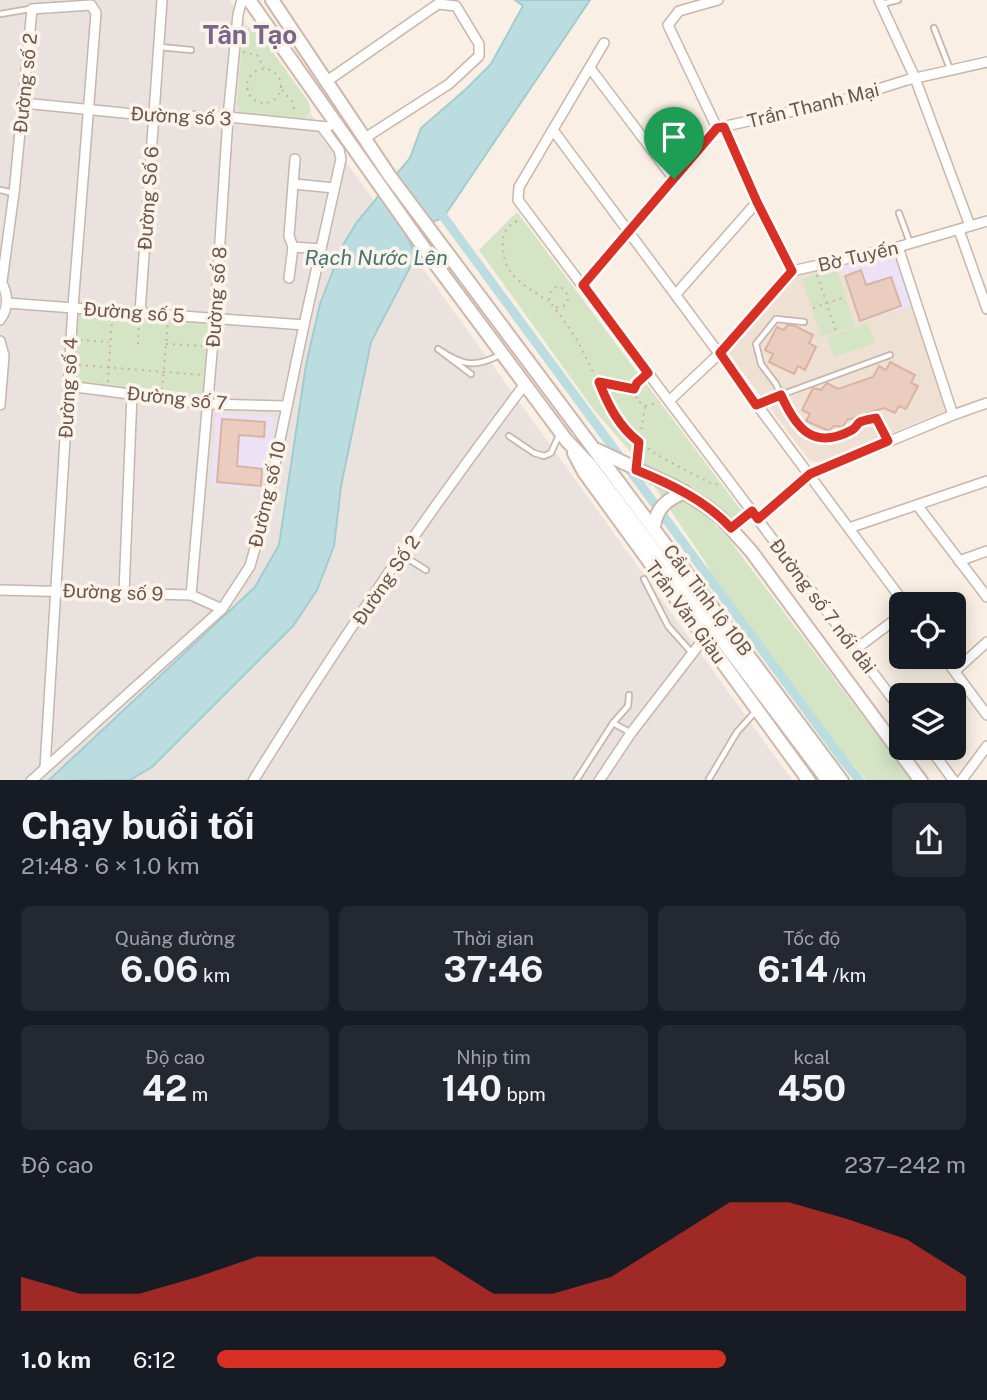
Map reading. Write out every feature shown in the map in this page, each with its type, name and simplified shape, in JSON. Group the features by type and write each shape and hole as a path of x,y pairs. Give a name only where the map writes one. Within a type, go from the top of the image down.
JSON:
{"main road":[{"path":"249,0 340,129 383,178"},
{"path":"272,0 365,138 383,178"},
{"name":"Cầu Tỉnh lộ 10B","path":"383,178 442,248 842,780"},
{"name":"Trần Văn Giàu","path":"383,178 431,258 579,453"},
{"name":"Trần Văn Giàu","path":"564,435 584,472 809,780"},
{"path":"594,449 680,492 715,513 731,528 751,551 921,780"},
{"name":"Cầu Tỉnh lộ 10B","path":"579,453 828,780"},
{"path":"654,527 657,512 662,505 680,492"}],"street":[{"name":"Đường Số 6","path":"140,312 162,0"},
{"name":"Đường số 8","path":"191,595 213,347 228,117 238,14 242,0"},
{"path":"327,81 438,4 456,6 466,0"},
{"path":"583,285 721,127 668,25 679,11 718,0"},
{"path":"880,2 915,78 970,226"},
{"name":"Đường số 4","path":"33,9 91,5 96,13 69,364 45,768"},
{"path":"365,138 449,84 479,55 479,44 456,6"},
{"name":"Đường số 2","path":"7,303 1,280 33,9"},
{"path":"604,43 553,130 896,592"},
{"name":"Trần Thanh Mại","path":"721,127 843,100 915,78 987,62"},
{"path":"590,68 674,179"},
{"name":"Đường số 3","path":"23,103 154,116 228,117 340,129"},
{"name":"Đường số 10","path":"31,780 222,609 250,566 264,516 341,159 339,150 322,127"},
{"name":"Đường số 7 nối dài","path":"553,130 519,187 518,200 889,694"},
{"path":"289,278 293,247 289,227 295,159"},
{"path":"294,184 334,188"},
{"path":"676,294 757,202"},
{"name":"Bờ Tuyến","path":"667,399 720,353 792,271 910,244 987,221"},
{"path":"959,230 987,309"},
{"path":"293,247 321,249"},
{"path":"898,247 953,415"},
{"path":"0,320 7,303"},
{"name":"Đường số 5","path":"7,303 304,325"},
{"path":"0,341 4,356 0,405"},
{"name":"Đường Số 2","path":"253,780 294,714 402,555 525,384"},
{"name":"Đường số 7","path":"68,386 208,404 287,406"},
{"path":"124,593 132,394"},
{"path":"731,528 755,515 810,474 987,403"},
{"path":"849,528 987,481"},
{"path":"917,505 987,597"},
{"path":"959,561 987,551"},
{"name":"Đường số 9","path":"0,590 191,595 222,609"},
{"path":"856,649 889,624"},
{"path":"598,780 705,637"},
{"path":"987,642 955,671 987,715"},
{"path":"961,780 987,746"},
{"path":"939,760 954,780"}],"lane":[{"path":"880,2 898,0"},
{"path":"0,13 33,9"},
{"path":"934,29 951,70"},
{"path":"159,47 191,50"},
{"path":"721,127 792,271"},
{"path":"0,190 13,193"},
{"path":"899,213 910,244"},
{"path":"804,322 776,319 756,344 761,364 803,432 811,436 830,436 854,429 859,423 876,418 888,441"},
{"path":"471,374 438,349 456,361 473,364 487,362 503,354"},
{"path":"756,405 890,355"},
{"path":"509,436 534,453 544,456 551,453 564,435"},
{"path":"402,555 426,570"},
{"path":"644,579 668,626 692,653"},
{"path":"576,780 613,723 628,706 629,695"},
{"path":"709,779 737,732 757,711"},
{"path":"613,723 631,733"}],"path":[{"path":"234,52 254,54 260,58 264,69"},
{"path":"281,89 275,99 260,102 251,96 248,80 255,71 264,69 277,74 281,89 293,103 293,124"},
{"path":"517,221 506,228 503,237 504,260 513,276 556,307 560,318 579,344 613,413 627,431 639,442 710,483 719,486 729,481"},
{"path":"814,266 836,331"},
{"path":"550,303 548,297 553,289 565,289 568,302 556,307"},
{"path":"813,308 845,297"},
{"path":"107,391 113,310"},
{"path":"138,344 140,312"},
{"path":"161,398 169,314"},
{"path":"71,339 110,342"},
{"path":"166,344 213,347"},
{"path":"69,364 210,375"},
{"path":"648,373 634,389 637,401 646,406 656,405 667,399"},
{"path":"599,382 634,389"},
{"path":"636,470 646,406"}],"shaded area":[{"path":"0,0 229,0 792,780 0,780"},
{"path":"894,253 911,306 860,322 840,265"},
{"path":"840,265 860,322 911,306 946,411 819,462 810,461 728,353 794,275"},
{"path":"216,413 275,417 262,490 211,486"}],"green space":[{"path":"247,28 259,33 308,101 311,111 303,119 248,115 240,111 237,104 243,33"},
{"path":"517,212 744,514 732,524 706,501 643,466 594,410 479,250"},
{"path":"836,268 855,326 821,337 802,279"},
{"path":"76,311 209,323 202,398 72,382"},
{"path":"868,323 875,343 834,357 827,337"},
{"path":"652,483 683,497 727,537 889,751 889,760 896,760 911,780 866,780 837,746 712,576"}],"water":[{"name":"Rạch Nước Lên","path":"515,0 590,0 443,218 405,232 416,256 371,342 341,486 334,546 317,590 293,626 152,767 130,780 49,780 255,587 279,545 306,365 320,304 343,245 357,222 410,158 421,128 491,64 523,6"}],"building":[{"path":"861,270 866,285 891,277 901,306 860,321 845,276"},
{"path":"787,325 813,335 809,343 816,347 805,370 798,366 794,374 769,362 773,354 765,350 777,327 784,330"},
{"path":"890,362 915,375 911,383 918,386 906,409 899,406 895,413 884,408 847,420 843,427 834,426 829,431 806,421 810,414 802,410 813,388 821,390 827,383 838,389 873,377 879,366 886,370"},
{"path":"222,419 265,422 264,437 239,435 237,466 262,469 261,486 217,482"}],"waterway":[{"path":"437,208 859,780"}],"district":[{"name":"Tân Tạo","path":"250,34"}],"route":[{"path":"724,127 757,202 792,271 720,353 756,405 781,395 803,432 811,436 830,436 854,429 859,423 876,418 888,441 810,474 758,519 752,511 731,528 685,492 636,470 639,442 613,413 599,382 634,389 648,373 583,285 674,179 717,128 724,127"}]}
